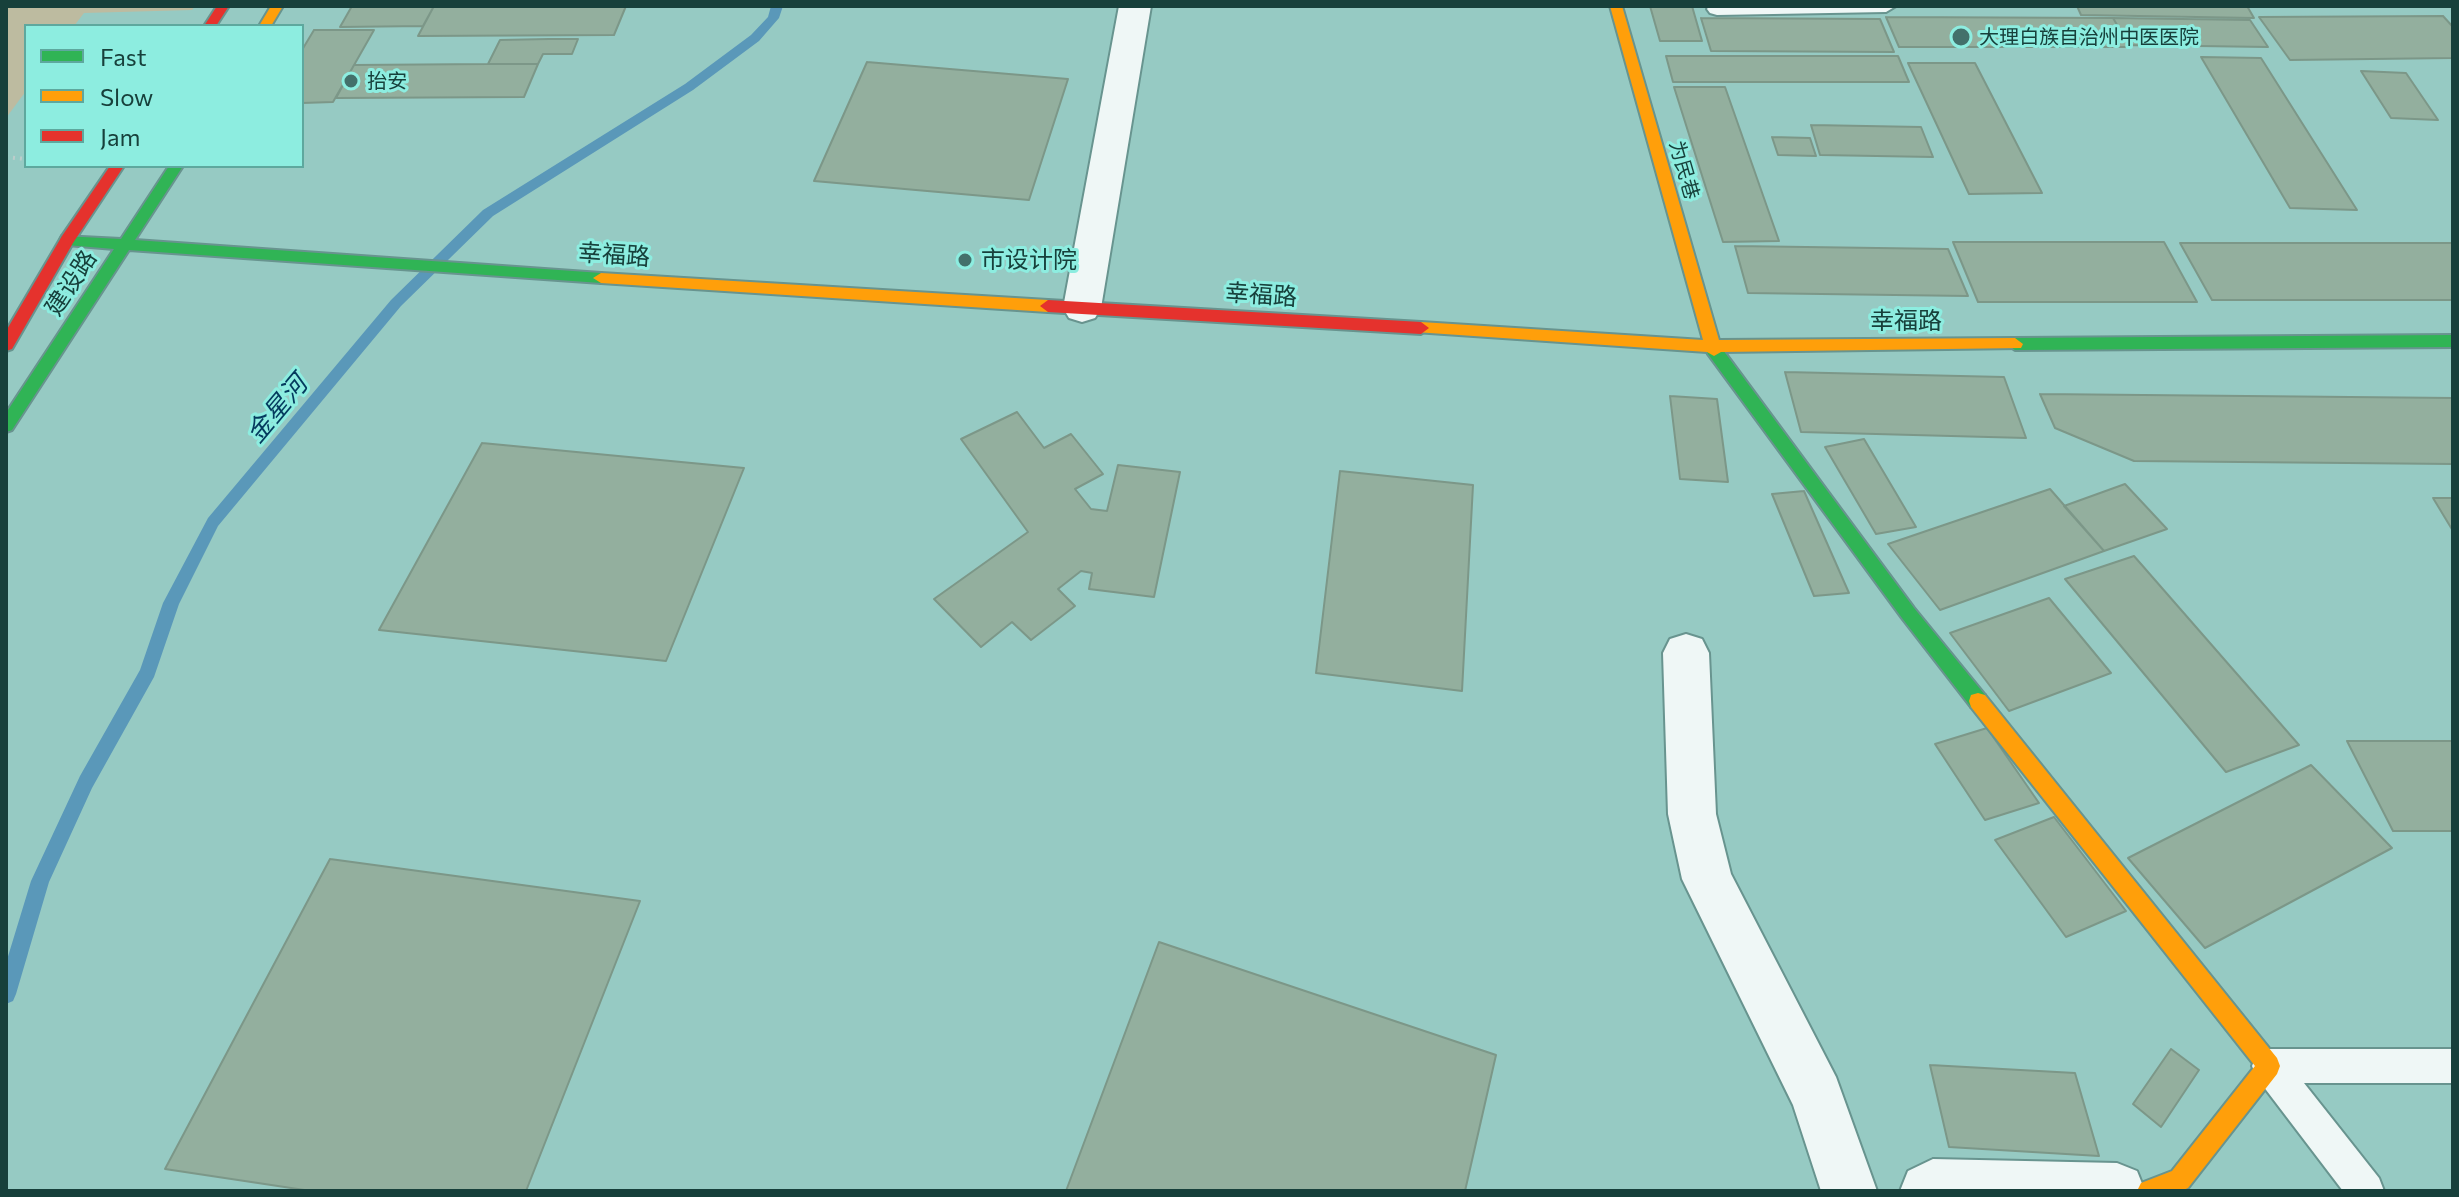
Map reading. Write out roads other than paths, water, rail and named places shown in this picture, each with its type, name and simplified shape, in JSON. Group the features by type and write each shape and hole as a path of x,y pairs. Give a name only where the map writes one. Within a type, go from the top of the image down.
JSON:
{"street":[{"path":"211,24 223,6"},
{"path":"266,24 277,6"},
{"path":"1082,308 1135,6"},
{"name":"为民巷","path":"1616,6 1711,346"},
{"name":"建设路","path":"6,345 67,240 116,168"},
{"name":"建设路","path":"6,426 175,168"},
{"name":"幸福路","path":"67,240 127,242 512,273 1711,346 2453,341"},
{"path":"1711,346 1908,613 2269,1066 2180,1180 2149,1191"},
{"path":"1686,653 1692,814 1707,879 1817,1096 1849,1191"},
{"path":"1928,1191 1933,1187 2117,1191"}],"lane":[{"path":"1717,9 1886,6"},
{"path":"2269,1066 2453,1066"},
{"path":"2269,1066 2366,1191"}],"waterway":[{"name":"金星河","path":"6,994 40,881 86,782 148,672 171,603 213,522 396,303 488,213 689,87 755,38 773,18 777,6"}],"place":[{"name":"大理白族自治州中医医院","path":"1961,37"},
{"name":"抬安","path":"351,81"},
{"name":"市设计院","path":"965,260"}]}
